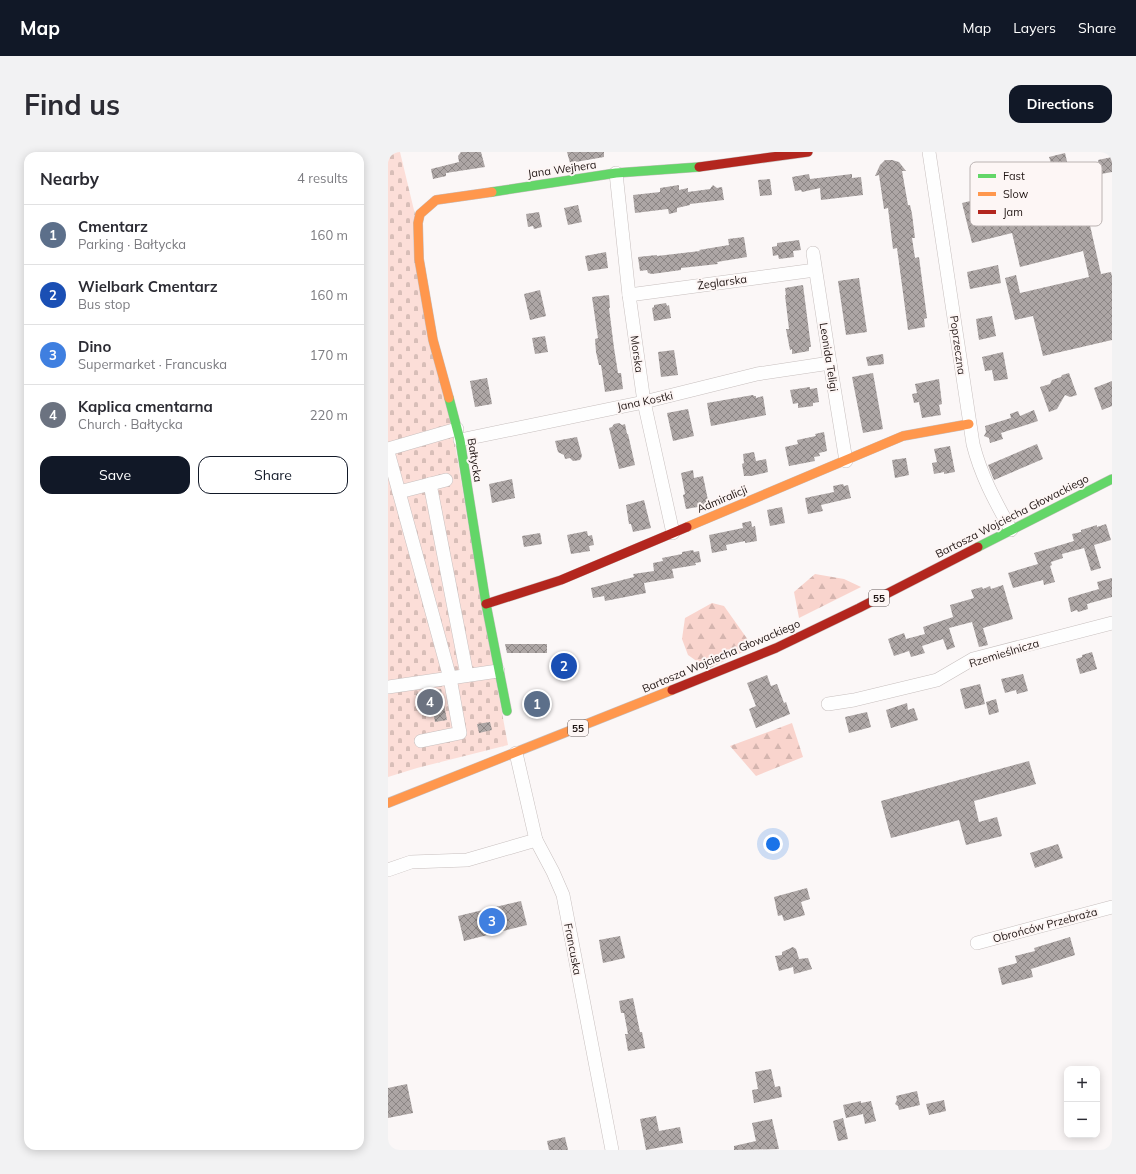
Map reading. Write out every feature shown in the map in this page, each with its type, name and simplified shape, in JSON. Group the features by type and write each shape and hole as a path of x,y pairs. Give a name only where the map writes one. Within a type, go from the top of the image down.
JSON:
{"street":[{"name":"Jana Wejhera","path":"420,214 436,200 616,173 704,167 808,152"},
{"name":"Poprzeczna","path":"930,152 969,424 976,459 991,494 1011,530"},
{"name":"Morska","path":"616,173 629,295 644,402 673,533"},
{"name":"Bałtycka","path":"420,214 418,223 419,259 433,340 459,435 486,604 507,711"},
{"name":"Leonida Teligi","path":"813,253 846,461"},
{"name":"Żeglarska","path":"629,295 815,270"},
{"name":"Jana Kostki","path":"388,448 644,402 757,374 830,363"},
{"name":"Admiralicji","path":"486,604 561,580 903,436 969,424"},
{"path":"388,452 450,678 460,733 421,741"},
{"name":"Bartosza Wojciecha Głowackiego","path":"388,803 460,776 776,648 859,608 1112,479"},
{"path":"399,492 446,480"},
{"path":"430,484 467,675"},
{"name":"Rzemieślnicza","path":"828,704 854,700 937,680 974,659 1112,623"},
{"path":"388,687 498,671"},
{"name":"Francuska","path":"516,753 536,840 564,895 612,1150"},
{"path":"388,870 411,862 467,860 536,840"},
{"name":"Obrońców Przebraża","path":"977,943 1112,907"}],"green space":[{"path":"388,152 400,152 419,231 482,605 508,745 417,768 388,777"},
{"path":"815,574 844,579 861,587 799,618 794,592"},
{"path":"712,603 724,606 753,647 708,669 688,655 682,639 685,618"},
{"path":"792,723 803,757 756,776 730,746"}],"building":[{"path":"461,152 481,152 485,167 446,173 446,176 433,179 431,169 459,162 458,156"},
{"path":"567,152 604,152 604,157 570,163"},
{"path":"1065,153 1067,162 1051,162 1049,157"},
{"path":"1112,157 1112,172 1102,174 1102,162 1098,162 1098,160"},
{"path":"885,160 899,162 906,171 902,171 908,205 910,205 912,214 915,238 912,238 915,258 919,257 927,318 924,319 925,327 908,330 897,248 893,249 888,208 884,209 879,175 875,176 880,165"},
{"path":"809,174 810,179 852,174 852,178 861,177 863,195 821,200 820,188 802,192 801,190 795,191 792,177"},
{"path":"770,179 772,195 760,196 758,180"},
{"path":"679,185 679,190 688,188 688,192 710,189 713,185 717,188 722,187 724,200 690,204 677,208 677,212 669,214 668,209 635,213 633,195 660,192 660,188"},
{"path":"970,201 970,226 1090,226 1101,274 1111,272 1112,277 1112,340 1043,356 1033,316 1015,320 1005,278 1016,275 1020,293 1089,277 1083,251 1020,267 1012,233 972,243 962,203"},
{"path":"578,205 582,222 568,225 564,208"},
{"path":"539,212 542,227 534,229 533,226 528,227 526,214"},
{"path":"744,237 747,257 717,262 718,264 681,268 681,270 652,274 648,273 647,270 640,271 638,257 700,251 699,250 729,245 728,239"},
{"path":"799,240 801,250 793,251 794,257 779,259 778,255 773,256 772,247 777,246 777,243"},
{"path":"606,252 608,268 588,271 585,256"},
{"path":"998,265 1001,283 970,289 967,272"},
{"path":"859,278 867,332 846,335 838,281"},
{"path":"803,285 811,347 809,347 809,351 792,354 786,329 789,329 785,288"},
{"path":"540,290 546,316 530,320 524,294"},
{"path":"609,295 609,308 614,348 618,373 621,373 623,389 605,392 601,365 599,365 596,352 595,339 598,338 592,297"},
{"path":"666,303 667,306 669,305 671,318 654,321 652,308 654,305"},
{"path":"992,316 996,336 979,340 976,319"},
{"path":"545,336 548,352 535,354 532,338"},
{"path":"674,350 678,375 661,377 658,352"},
{"path":"1003,352 1008,379 994,381 992,370 985,371 982,357"},
{"path":"883,354 884,364 868,366 866,357"},
{"path":"873,373 883,429 863,433 852,377"},
{"path":"1069,373 1077,395 1070,397 1065,395 1057,409 1049,412 1040,387 1050,384 1052,380"},
{"path":"487,378 492,404 475,407 470,381"},
{"path":"939,379 942,404 939,405 941,415 922,418 919,402 914,403 912,394 917,393 915,384"},
{"path":"1112,381 1112,406 1102,410 1094,388"},
{"path":"810,387 810,389 817,388 819,402 813,403 813,406 798,408 798,403 793,404 790,390"},
{"path":"753,395 756,396 756,398 763,396 766,415 711,426 707,403"},
{"path":"688,409 694,436 673,441 667,413"},
{"path":"1034,410 1038,421 1001,433 1003,439 990,443 989,438 984,436 986,432 985,426 1011,418 1010,414 1018,411 1020,416"},
{"path":"619,423 622,425 625,424 635,465 619,469 609,428 614,424"},
{"path":"824,432 827,451 819,453 820,456 814,457 815,461 789,466 785,447 798,444 797,440 816,436 815,434"},
{"path":"577,437 582,456 580,460 573,461 570,458 565,459 564,455 558,452 555,441"},
{"path":"1037,444 1043,459 994,480 988,465"},
{"path":"950,446 955,472 934,474 932,463 937,462 934,449"},
{"path":"754,452 756,461 766,459 768,472 744,476 742,464 744,463 743,454"},
{"path":"906,458 909,475 895,478 892,460"},
{"path":"693,470 694,478 703,476 709,505 686,509 681,473"},
{"path":"512,479 515,498 492,503 489,484"},
{"path":"843,484 844,486 848,485 851,498 821,505 823,511 808,514 805,498 834,492 833,486"},
{"path":"644,500 651,528 633,532 631,524 629,524 626,505"},
{"path":"782,507 785,523 770,526 767,510"},
{"path":"751,521 752,527 755,526 757,541 745,543 745,541 726,545 727,550 712,553 709,535 743,528 742,523"},
{"path":"1106,524 1111,540 1094,545 1101,568 1091,571 1084,548 1062,554 1063,558 1051,562 1052,565 1050,566 1055,582 1044,585 1043,580 1013,588 1008,573 1038,564 1034,553 1074,541 1072,534 1097,525 1097,527"},
{"path":"587,531 588,536 592,535 594,545 589,546 590,551 571,554 567,535"},
{"path":"540,533 542,544 524,547 522,536"},
{"path":"693,550 694,552 699,551 701,562 695,563 696,565 672,569 674,578 644,583 646,593 605,601 604,596 593,598 591,588 634,577 633,574 654,571 653,563 663,561 662,558"},
{"path":"1112,578 1112,597 1087,604 1088,609 1078,612 1077,610 1071,612 1068,598 1099,589 1097,582"},
{"path":"1003,585 1013,619 983,628 988,645 979,647 972,622 949,628 955,647 947,650 943,639 922,646 925,653 911,657 909,651 894,656 888,639 904,633 906,639 925,634 923,627 953,617 950,605 974,598 971,590 982,587 983,589 990,586 991,589"},
{"path":"505,644 547,644 547,653 507,653"},
{"path":"1092,652 1097,669 1080,674 1076,659 1082,657 1082,655"},
{"path":"1023,674 1028,691 1017,694 1016,690 1005,693 1001,679"},
{"path":"767,675 771,686 777,684 790,714 756,728 749,709 756,706 747,683"},
{"path":"980,684 985,704 965,709 960,689"},
{"path":"441,689 447,720 435,722 433,710 419,712 416,694"},
{"path":"996,699 999,712 989,715 986,702"},
{"path":"907,703 908,710 914,708 918,720 891,728 886,710"},
{"path":"867,712 871,727 849,733 845,717"},
{"path":"490,722 492,730 479,733 477,724"},
{"path":"1029,761 1036,784 974,801 979,822 997,817 1002,836 966,845 959,820 891,838 881,801"},
{"path":"1058,844 1063,858 1035,868 1030,853"},
{"path":"807,888 810,899 801,902 805,915 784,921 782,915 778,916 774,897"},
{"path":"521,901 527,925 464,941 458,916"},
{"path":"620,936 625,958 603,963 599,940"},
{"path":"1070,937 1075,955 1031,969 1033,977 1002,985 998,968 1017,963 1015,956 1035,951 1034,948"},
{"path":"793,947 796,949 799,959 808,958 812,969 794,974 793,967 779,971 775,956 782,955 782,952"},
{"path":"633,998 645,1048 628,1051 625,1034 628,1034 624,1013 621,1013 619,1001"},
{"path":"771,1069 775,1087 780,1086 782,1097 754,1103 752,1090 758,1089 755,1072"},
{"path":"407,1084 413,1113 388,1118 388,1088"},
{"path":"917,1091 920,1105 899,1110 898,1106 895,1104 897,1100 896,1096"},
{"path":"944,1100 946,1111 929,1115 926,1104"},
{"path":"861,1101 861,1103 871,1101 876,1121 865,1124 863,1114 846,1118 843,1105"},
{"path":"656,1116 659,1131 680,1127 683,1143 646,1150 640,1119"},
{"path":"843,1118 848,1139 838,1141 833,1121"},
{"path":"772,1119 779,1149 734,1150 734,1146 756,1141 752,1123"},
{"path":"565,1137 568,1150 549,1150 547,1141"}],"traffic: fast":[{"path":"492,192 616,173 699,167"},
{"path":"449,398 460,440 486,604 507,711"},
{"path":"978,547 1112,479"}],"traffic: slow":[{"path":"449,398 433,340 419,259 418,223 420,214 436,200 492,192"},
{"path":"687,527 903,436 969,424"},
{"path":"388,803 672,690"}],"traffic: jam":[{"path":"699,167 808,152"},
{"path":"486,604 561,580 687,527"},
{"path":"672,690 776,648 859,608 978,547"}],"place":[{"name":"Wielbark Cmentarz","path":"564,666"},
{"name":"Kaplica cmentarna","path":"430,702"},
{"name":"Cmentarz","path":"537,704"},
{"name":"Dino","path":"492,921"}]}
